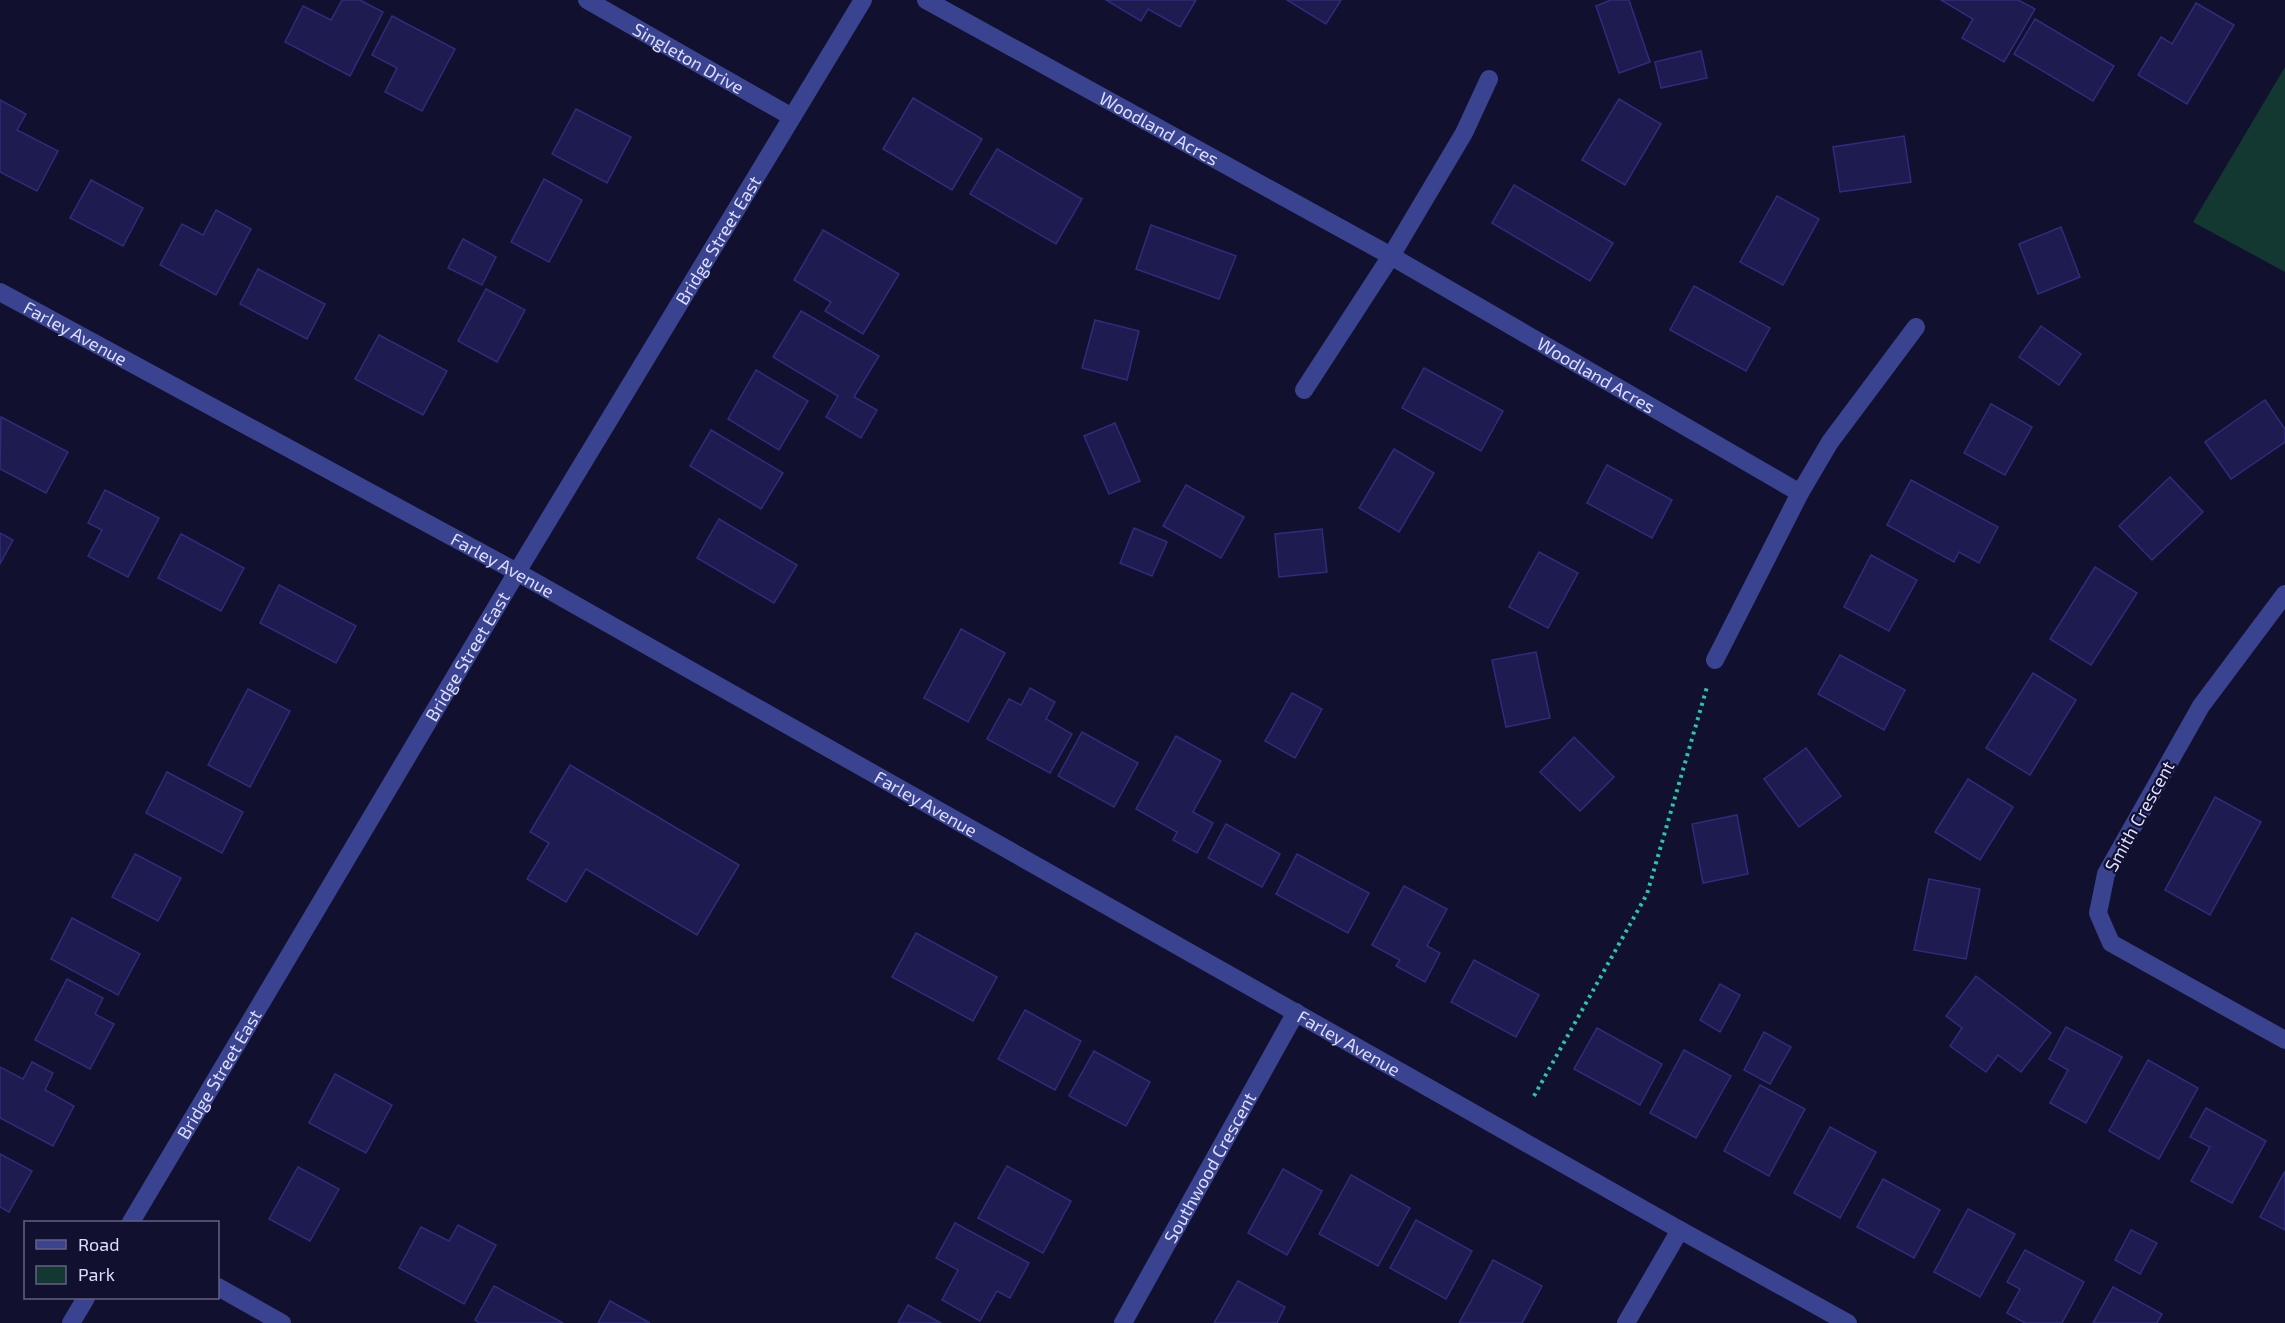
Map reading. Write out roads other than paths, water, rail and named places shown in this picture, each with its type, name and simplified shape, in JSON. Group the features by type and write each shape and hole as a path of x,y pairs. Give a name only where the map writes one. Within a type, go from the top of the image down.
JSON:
{"street":[{"name":"Singleton Drive","path":"587,0 792,117"},
{"name":"Bridge Street East","path":"132,1221 517,572 863,0"},
{"name":"Woodland Acres","path":"926,0 1391,256 1800,492"},
{"path":"1304,390 1391,256 1464,133 1489,79"},
{"name":"Farley Avenue","path":"0,292 517,572 1848,1323"},
{"path":"1714,660 1800,492 1830,442 1916,327"},
{"name":"Smith Crescent","path":"2285,594 2201,706 2106,874 2098,913 2111,943 2285,1041"},
{"name":"Southwood Crescent","path":"1123,1323 1296,1012"},
{"path":"1626,1323 1680,1230"},
{"path":"219,1288 282,1323"},
{"path":"71,1323 85,1299"}]}
